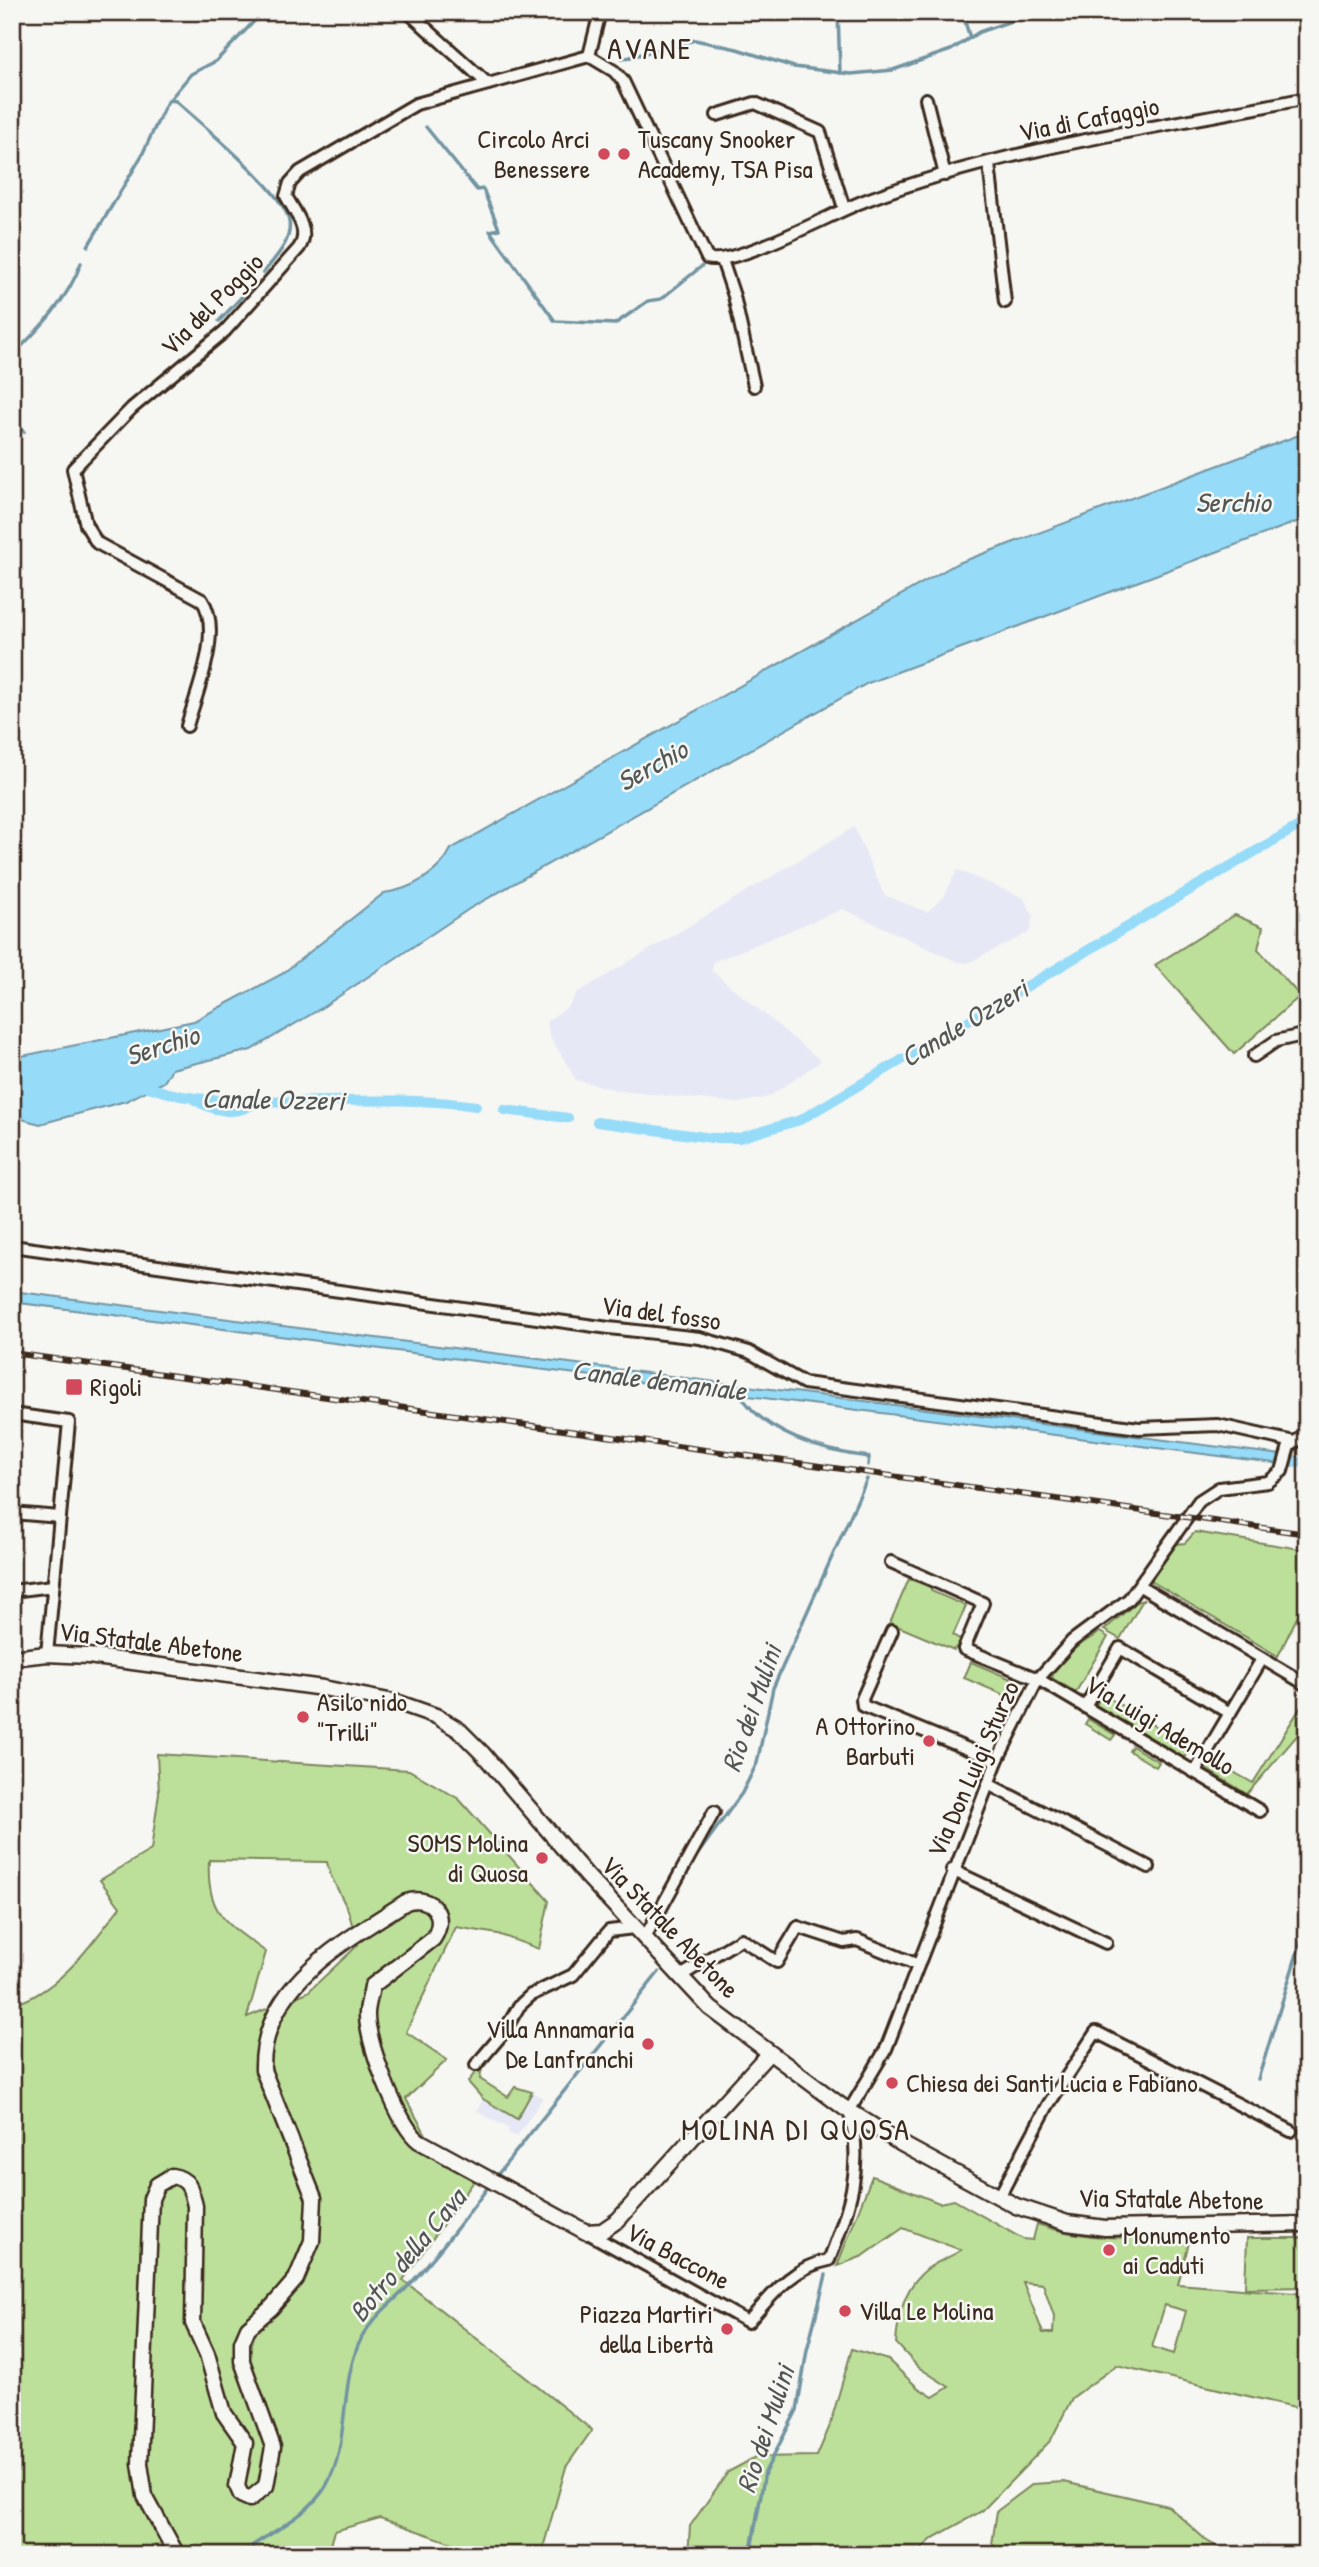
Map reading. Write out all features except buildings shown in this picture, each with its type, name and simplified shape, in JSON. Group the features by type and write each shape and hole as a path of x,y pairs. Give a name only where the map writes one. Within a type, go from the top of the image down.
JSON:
{"street":[{"path":"408,12 488,84"},
{"path":"600,12 589,56 603,62 623,81 707,258 722,260 734,296 754,386"},
{"name":"Via del Poggio","path":"187,726 208,647 212,623 210,612 202,600 97,544 86,525 73,469 132,408 225,331 299,248 305,239 304,232 286,196 290,183 300,172 416,104 589,56"},
{"name":"Via di Cafaggio","path":"722,260 901,187 1070,141 1137,133 1307,98"},
{"path":"926,99 945,176"},
{"path":"717,115 755,103 820,132 844,208"},
{"path":"989,164 1005,302"},
{"path":"1254,1056 1276,1041 1307,1034"},
{"name":"Via del fosso","path":"12,1246 609,1328 700,1338 749,1352 804,1382 883,1395 1139,1428 1218,1425 1290,1447"},
{"path":"12,1414 69,1422 47,1654"},
{"path":"1290,1447 1307,1434"},
{"name":"Via Don Luigi Sturzo","path":"849,2111 886,2049 997,1761 1038,1679 1072,1641 1115,1612 1140,1586 1185,1516 1206,1495 1227,1486 1268,1482 1282,1471 1290,1447"},
{"path":"12,1513 60,1517"},
{"name":"Via Luigi Ademollo","path":"891,1562 984,1603 964,1649 1038,1679 1260,1811"},
{"path":"12,1591 53,1586"},
{"path":"1140,1586 1307,1685"},
{"path":"892,1631 862,1699 863,1706 997,1761"},
{"path":"1085,1707 1120,1648 1230,1713"},
{"name":"Via Statale Abetone","path":"12,1658 47,1654 88,1656 323,1688 399,1703 436,1716 459,1730 483,1754 639,1933 710,2008 849,2111 999,2197 1042,2216 1095,2228 1307,2224"},
{"path":"1195,1772 1262,1659"},
{"path":"988,1784 1149,1867"},
{"path":"476,2065 504,2032 519,2006 531,1995 573,1975 609,1931 639,1933 714,1812"},
{"path":"953,1870 1106,1943"},
{"path":"177,2555 145,2496 140,2464 151,2199 158,2185 172,2176 183,2178 191,2188 195,2206 192,2323 207,2354 224,2413 245,2443 237,2486 241,2495 250,2499 266,2486 273,2448 242,2361 242,2342 248,2328 271,2308 296,2278 312,2241 314,2198 263,2070 263,2053 266,2036 286,1997 325,1954 406,1902 416,1899 433,1905 440,1919 440,1930 433,1940 372,1986 366,2015 391,2099 406,2127 419,2141 586,2232 603,2231 618,2220 769,2053"},
{"path":"679,1977 741,1939 777,1962 798,1927 844,1942 857,1940 918,1965"},
{"path":"999,2197 1048,2105 1096,2032 1291,2131"},
{"name":"Via Baccone","path":"586,2232 748,2322 786,2279 806,2266 829,2260 847,2214 855,2176 856,2133 849,2111"}],"shaded area":[{"path":"854,827 884,895 927,912 944,897 957,870 1024,898 1033,915 1028,933 968,963 958,962 843,909 713,962 712,971 821,1061 769,1097 738,1103 621,1091 576,1080 549,1034 547,1021 569,1006 577,993"},
{"path":"532,2092 543,2098 517,2137 508,2133 509,2129 477,2111 483,2099 516,2119"}],"green space":[{"path":"1235,915 1263,927 1258,949 1300,996 1234,1054 1155,965"},
{"path":"1195,1532 1307,1550 1307,1597 1278,1656 1151,1581 1176,1544 1185,1543"},
{"path":"909,1579 932,1587 931,1591 966,1606 953,1635 961,1640 954,1650 890,1623"},
{"path":"1143,1600 1120,1639 1104,1630 1137,1602"},
{"path":"1100,1632 1108,1637 1076,1692 1052,1678 1064,1657"},
{"path":"971,1662 1016,1681 1009,1697 964,1678"},
{"path":"1102,1694 1191,1747 1185,1758 1096,1705"},
{"path":"1304,1702 1307,1704 1307,1724 1247,1794 1206,1769 1212,1760 1253,1783"},
{"path":"1088,1719 1115,1735 1111,1740 1085,1724"},
{"path":"1132,1746 1159,1762 1156,1767 1129,1751"},
{"path":"157,1754 409,1770 459,1799 549,1901 539,1949 498,1934 456,1927 406,2032 447,2060 406,2099 429,2140 482,2170 403,2280 592,2430 566,2467 541,2555 467,2555 458,2545 380,2518 334,2531 327,2555 12,2555 12,2005 29,1999 60,1978 86,1951 120,1907 100,1880 151,1850 159,1793","holes":["209,1860 327,1862 348,1910 358,1945 308,1992 247,2017 266,1952 221,1915 211,1893"]},
{"path":"483,2062 480,2079 508,2097 515,2087 532,2092 517,2119 483,2099 468,2082"},
{"path":"872,2176 939,2203 954,2200 1023,2239 1033,2240 1037,2224 1094,2236 1133,2238 1191,2235 1178,2284 1307,2294 1307,2410 1117,2365 1072,2398 1051,2440 982,2511 933,2538 915,2555 688,2555 690,2526 728,2472 756,2457 817,2456 829,2428 852,2349 888,2360 917,2387 933,2397 949,2387 918,2367 896,2343 898,2322 913,2284 931,2266 961,2250 903,2228 863,2256 837,2266","holes":["1023,2282 1043,2284 1054,2316 1053,2333 1043,2333","1165,2305 1186,2311 1174,2354 1152,2347"]},
{"path":"1247,2238 1307,2238 1307,2287 1245,2288"},
{"path":"1064,2482 1168,2506 1207,2541 1232,2555 1004,2555 992,2544 997,2511 1033,2484"}],"water":[{"name":"Serchio","path":"1307,432 1307,518 868,683 469,909 320,1009 251,1050 172,1069 164,1082 126,1101 40,1124 18,1118 12,1121 12,1058 194,1021 282,974 384,893 414,884 432,873 451,849 956,564"},
{"path":"12,1291 1297,1457 1297,1466 12,1302"}],"waterway":[{"path":"88,246 141,157 166,104 191,74 216,61 263,12"},
{"path":"838,12 840,73"},
{"path":"962,12 970,38"},
{"path":"623,59 695,40 737,49 794,67 851,74 893,70 951,50 979,32 1037,12"},
{"path":"169,100 176,101 238,157 282,205 288,217 289,233 283,248 263,273"},
{"path":"426,127 477,190 483,189 499,229 490,231 555,321 615,324 648,301 661,299 702,266"},
{"path":"12,356 61,302 81,263"},
{"path":"219,321 251,287"},
{"path":"12,416 24,432"},
{"name":"Canale Ozzeri","path":"597,1122 712,1138 739,1138 800,1120 1307,821"},
{"name":"Canale Ozzeri","path":"138,1084 181,1096 231,1101 406,1101 476,1106"},
{"path":"195,1100 226,1111 241,1110 256,1102"},
{"name":"Canale Ozzeri","path":"504,1110 568,1118"},
{"name":"Rio dei Mulini","path":"739,1392 749,1407 779,1430 833,1451 869,1457 868,1465"},
{"name":"Canale demaniale","path":"1285,1460 1307,1463"},
{"name":"Rio dei Mulini","path":"652,1937 695,1858 742,1793 757,1763 773,1688 867,1479"},
{"path":"1258,2079 1307,1922"},
{"name":"Botro della Cava","path":"498,2174 659,1972"},
{"name":"Botro della Cava","path":"239,2555 298,2516 326,2486 339,2451 350,2374 362,2337 379,2314 432,2259 488,2187"},
{"name":"Rio dei Mulini","path":"750,2555 765,2472 797,2410 807,2350 826,2275"}],"railway":[{"path":"12,1353 1307,1534"}],"place":[{"name":"Circolo Arci Benessere","path":"604,154"},
{"name":"Tuscany Snooker Academy, TSA Pisa","path":"624,154"},
{"name":"Rigoli","path":"74,1387"},
{"name":"Asilo nido \"Trilli\"","path":"303,1717"},
{"name":"A Ottorino Barbuti","path":"929,1741"},
{"name":"SOMS Molina di Quosa","path":"542,1858"},
{"name":"Villa Annamaria De Lanfranchi","path":"648,2044"},
{"name":"Chiesa dei Santi Lucia e Fabiano","path":"892,2083"},
{"name":"Monumento ai Caduti","path":"1109,2250"},
{"name":"Villa Le Molina","path":"845,2311"},
{"name":"Piazza Martiri della Libertà","path":"727,2329"}],"district":[{"name":"AVANE","path":"650,49"},
{"name":"MOLINA DI QUOSA","path":"796,2130"}]}
